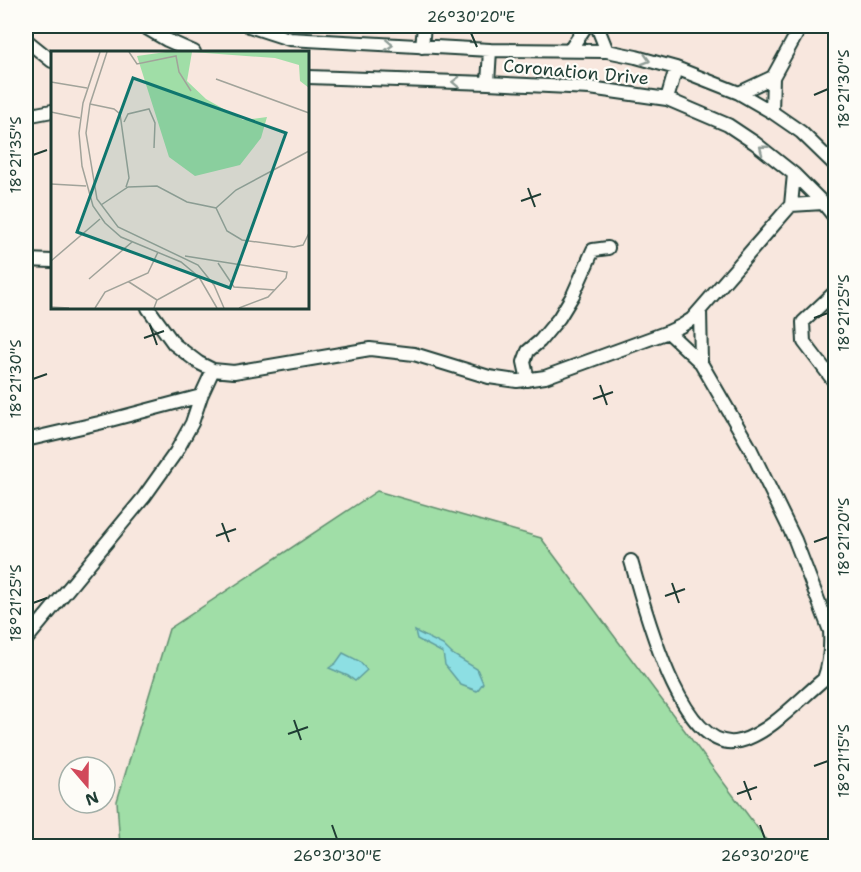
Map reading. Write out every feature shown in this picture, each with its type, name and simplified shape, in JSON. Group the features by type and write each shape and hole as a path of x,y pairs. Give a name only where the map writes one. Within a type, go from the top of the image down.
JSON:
{"street":[{"path":"143,26 166,46 189,51"},
{"name":"Coronation Drive","path":"249,26 289,39 490,50 607,51 636,57 676,68 739,93 801,132 836,166"},
{"path":"422,47 424,26"},
{"path":"570,50 586,26"},
{"path":"597,26 607,51"},
{"path":"772,112 773,77 801,26"},
{"path":"285,51 289,39"},
{"path":"26,40 51,60"},
{"path":"488,83 490,50"},
{"path":"667,99 676,68"},
{"name":"Coronation Drive","path":"309,77 590,88 667,99 728,126 755,143 794,174 836,219"},
{"path":"739,93 773,77"},
{"path":"26,116 51,111"},
{"path":"149,309 174,344 199,363 213,370 234,372 370,349 414,354 489,376 517,381 545,377 668,332 692,319 791,205 794,174"},
{"path":"791,205 823,203"},
{"path":"528,380 524,362 528,351 540,341 559,318 594,250 608,248"},
{"path":"26,260 51,261"},
{"path":"836,291 803,321 804,342 836,384"},
{"path":"700,310 701,363"},
{"path":"632,561 652,634 673,686 698,725 713,737 727,742 738,742 766,729 830,677 828,668 833,634 795,540 749,446 701,363 668,332"},
{"path":"26,640 144,497 170,461 192,423 213,370"},
{"path":"26,440 201,396"}],"green space":[{"path":"377,491 541,538 771,846 120,846 117,801 169,629"}],"water":[{"path":"415,631 443,645 452,654 477,669 483,683 477,691 461,685 445,665 443,653 417,639"},
{"path":"343,653 359,661 367,670 355,681 329,668"}]}
